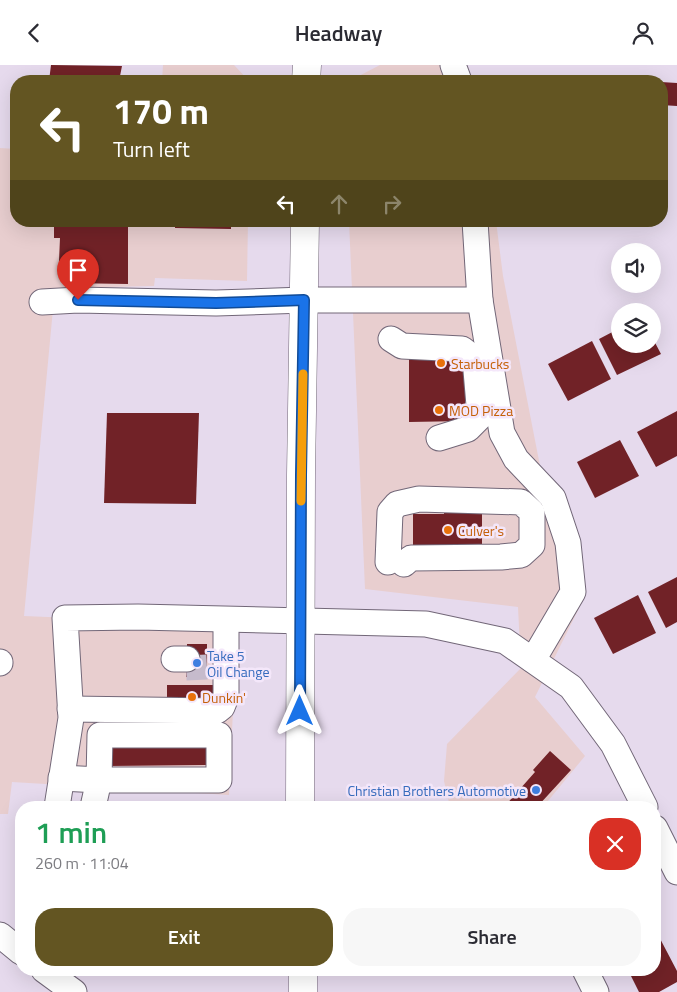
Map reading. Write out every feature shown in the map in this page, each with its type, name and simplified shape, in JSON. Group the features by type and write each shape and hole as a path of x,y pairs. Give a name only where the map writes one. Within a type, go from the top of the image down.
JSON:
{"main road":[{"path":"300,801 300,621 305,227"},
{"path":"303,976 303,992"}],"street":[{"path":"475,227 480,300 502,433 516,459 553,498 568,543 573,592 533,661"},
{"path":"42,303 78,300 216,303 304,300 480,300"},
{"path":"390,339 402,347 427,346 462,349 475,359 480,417 468,429 439,438"},
{"path":"418,499 521,502 532,512 532,545 521,555 411,558 396,563 390,512 397,504 418,499"},
{"path":"58,801 71,718 65,618 138,617 426,624 504,641 572,687 613,744 642,801"},
{"path":"70,709 217,711 222,707 226,697 198,663 226,620"},
{"path":"61,778 99,780 219,780 219,735 100,735 99,780 94,801"},
{"path":"99,780 107,801"},
{"path":"661,840 677,872"},
{"path":"0,935 15,947"},
{"path":"52,976 74,992"},
{"path":"588,976 596,992"}],"shaded area":[{"path":"163,65 234,65 243,75 162,75"},
{"path":"380,65 462,65 464,75 361,75"},
{"path":"0,148 10,149 10,227 248,227 247,281 155,278 154,286 55,288 24,616 237,625 229,795 12,782 8,814 0,814"},
{"path":"349,227 497,227 503,276 541,471 574,523 586,594 535,697 585,756 548,801 449,801 444,781 447,744 521,668 518,607 365,589"}],"building":[{"path":"51,65 122,66 120,75 50,75"},
{"path":"668,82 677,83 677,106 668,105"},
{"path":"54,227 128,227 128,284 67,283 68,260 59,261 60,238 54,238"},
{"path":"231,227 231,229 175,228"},
{"path":"611,333 611,353 661,354 617,375 599,339"},
{"path":"592,341 611,379 568,401 548,364"},
{"path":"409,351 465,355 465,421 409,422"},
{"path":"677,411 677,456 656,467 637,432"},
{"path":"107,413 199,413 196,504 104,503"},
{"path":"620,440 639,476 595,498 577,462"},
{"name":"Culver's","path":"444,510 482,510 482,546 413,546 413,514 444,514"},
{"path":"677,577 677,622 666,628 648,592"},
{"path":"638,595 656,633 613,654 594,618"},
{"name":"Take 5 Oil Change","path":"187,644 207,644 207,678 186,677"},
{"name":"Dunkin'","path":"167,685 216,685 216,708 167,708"},
{"path":"108,748 206,748 207,765 108,766"},
{"name":"Christian Brothers Automotive","path":"550,751 571,770 543,801 509,801 535,772 533,770"},
{"path":"661,940 677,971 677,982 659,992 639,992 631,976 661,976"}],"tunnel":[{"path":"186,668 207,667"}],"slow traffic":[{"path":"301,501 303,374"}],"place":[{"name":"Starbucks","path":"441,363"},
{"name":"MOD Pizza","path":"439,410"},
{"name":"Culver's","path":"448,530"},
{"name":"Take 5 Oil Change","path":"197,663"},
{"name":"Dunkin'","path":"192,697"},
{"name":"Christian Brothers Automotive","path":"536,790"}],"route":[{"path":"78,300 216,303 304,300 300,711"}]}
